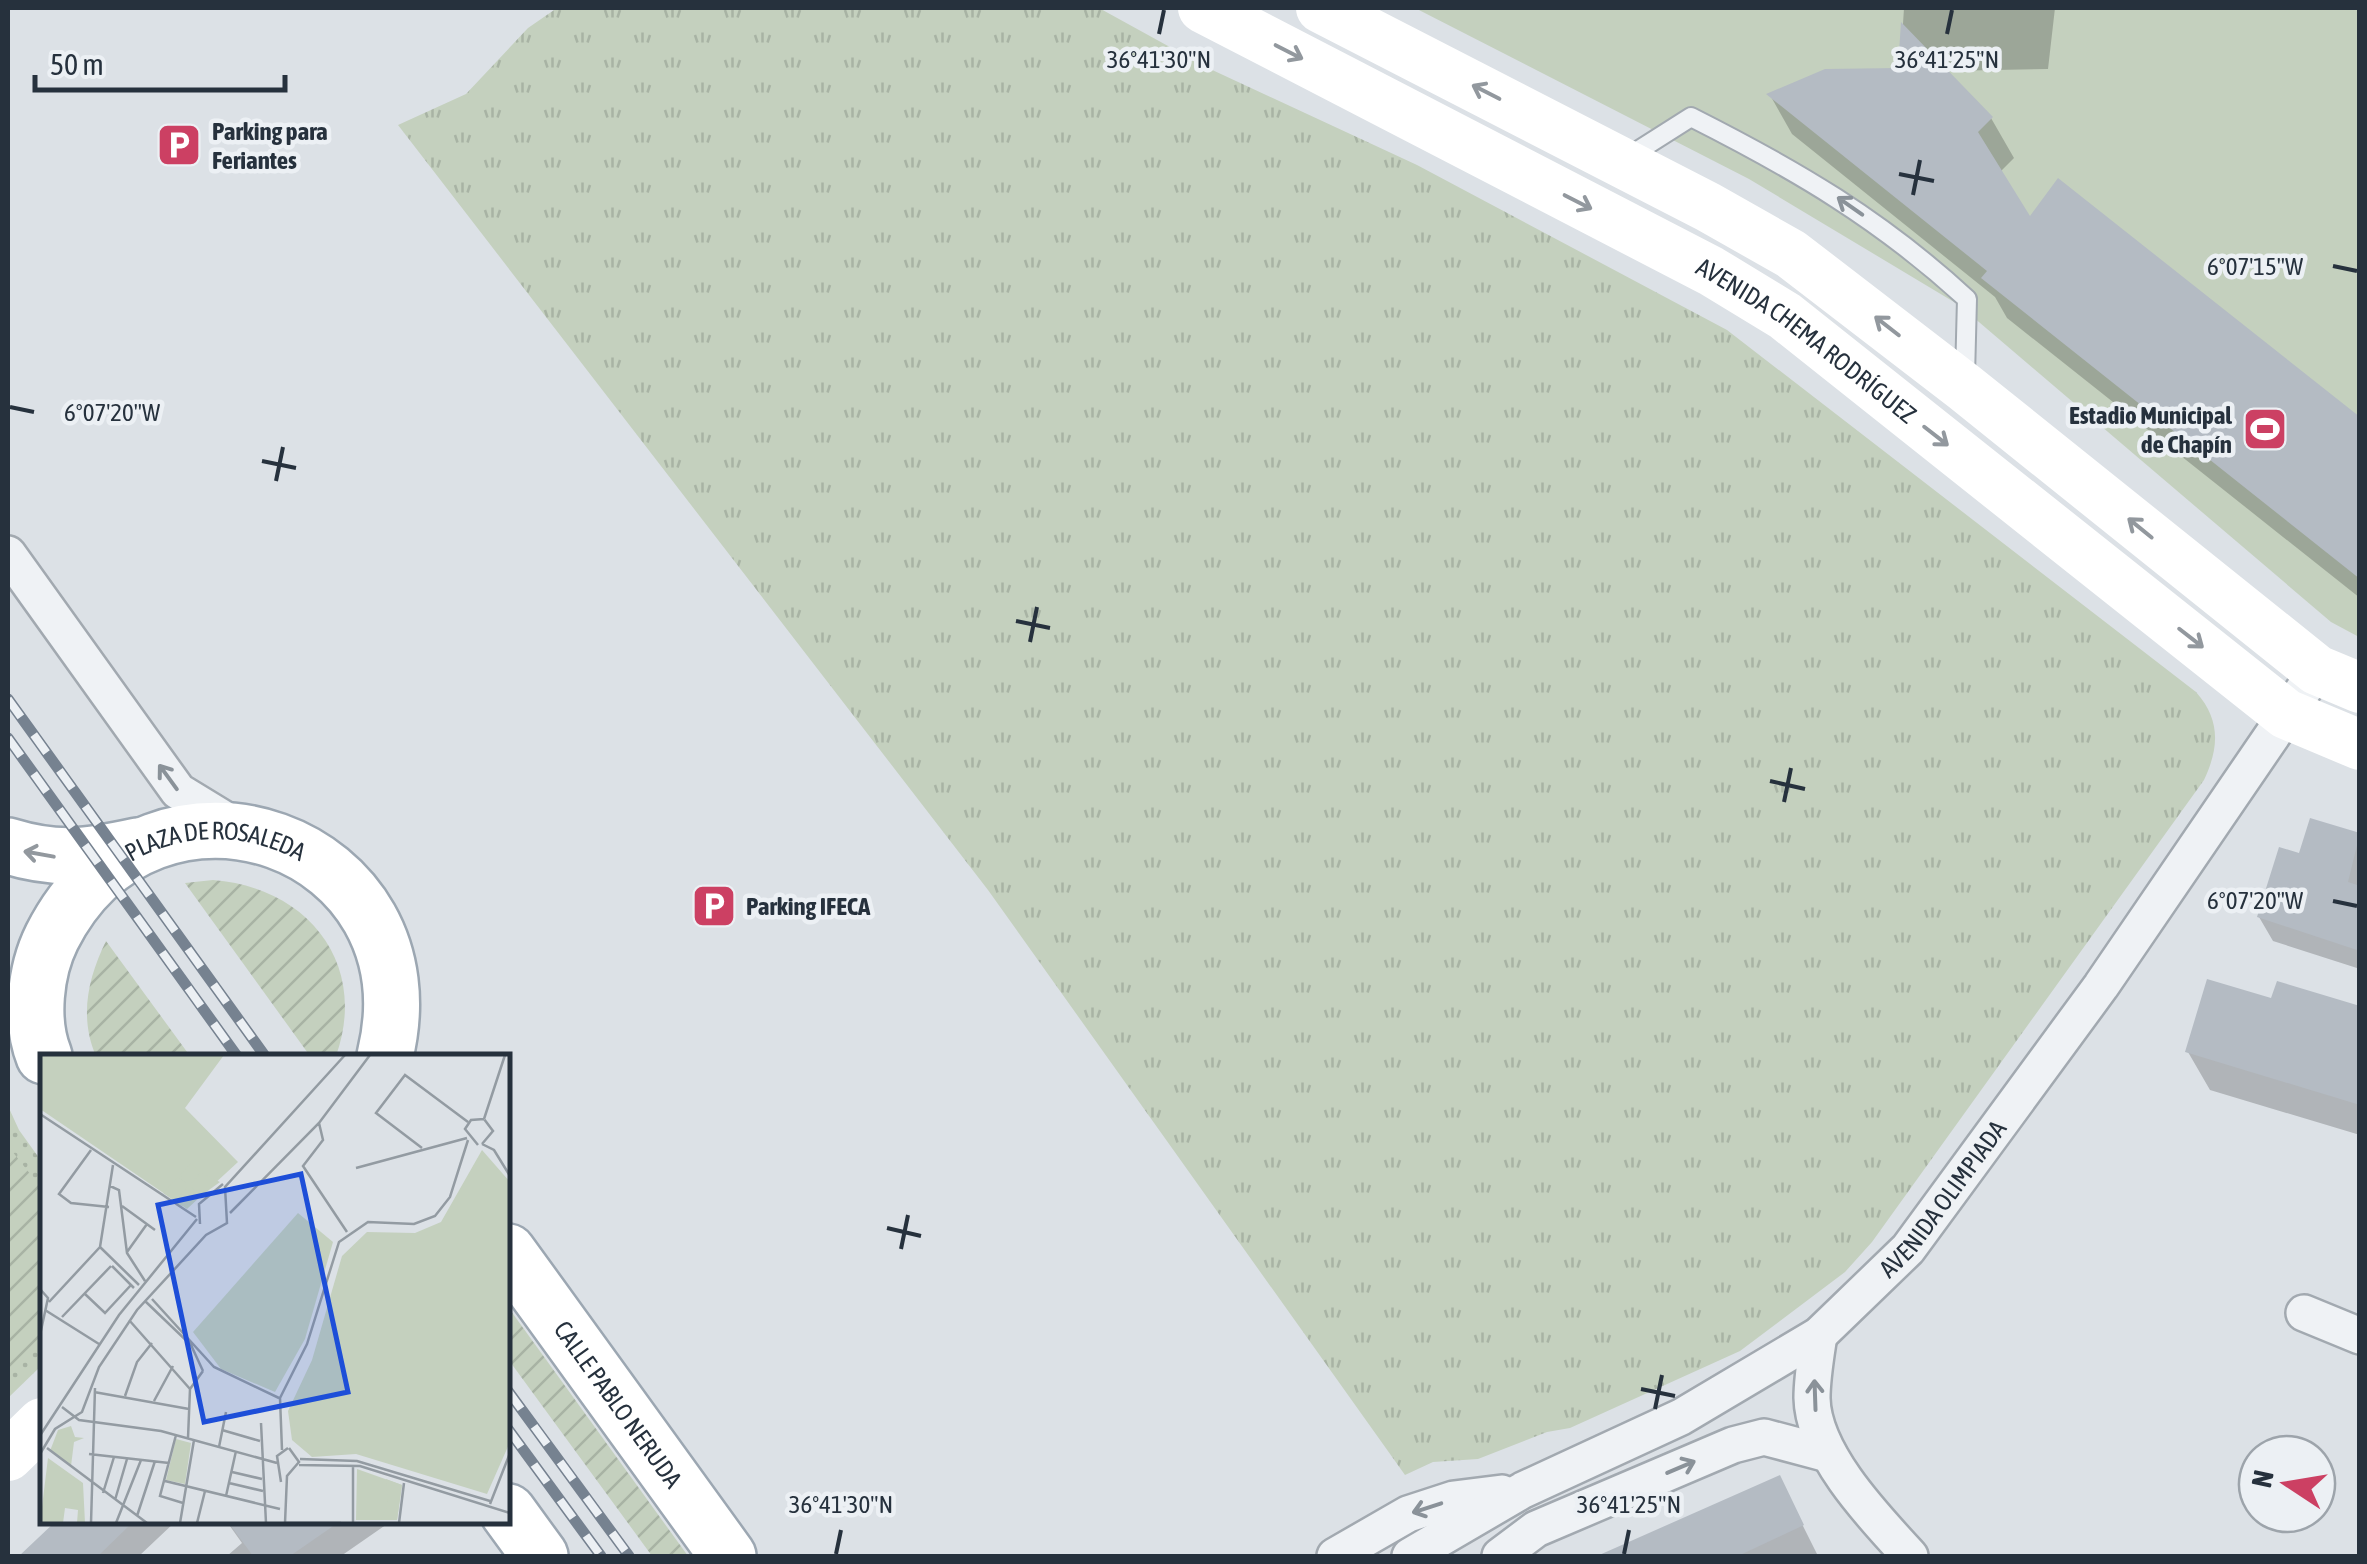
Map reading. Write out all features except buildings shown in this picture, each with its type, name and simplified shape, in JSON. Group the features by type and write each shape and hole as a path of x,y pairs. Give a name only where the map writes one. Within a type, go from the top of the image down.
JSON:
{"main road":[{"name":"AVENIDA CHEMA RODRÍGUEZ","path":"1203,8 1711,271 1786,316 2286,714 2360,744"},
{"path":"1322,8 1621,161 1790,254 2338,679"},
{"name":"PLAZA DE ROSALEDA","path":"44,1054 36,998 46,951 67,908 99,872 140,846 192,830 247,832 282,842 316,860 350,891 384,948 392,985 391,1045"},
{"path":"8,846 38,856 84,858 140,846"},
{"path":"8,950 36,998"},
{"name":"CALLE PABLO NERUDA","path":"510,1255 728,1556"},
{"path":"8,1456 40,1424"},
{"path":"510,1515 540,1556"}],"street":[{"path":"8,554 178,791 247,832"},
{"name":"AVENIDA OLIMPIADA","path":"1410,1556 1523,1490 1681,1417 1818,1335 1908,1249 2102,986 2286,714 2338,679"},
{"path":"2304,1313 2360,1336"},
{"path":"1818,1335 1812,1401 1828,1454 1910,1556"},
{"path":"1500,1556 1612,1475 1681,1417"},
{"path":"1536,1529 1732,1446 1764,1437 1828,1454"},
{"path":"1335,1556 1408,1514 1454,1499 1523,1490"}],"lane":[{"path":"1621,161 1692,117 1825,188 1914,250 1967,299 1964,387"}],"green space":[{"path":"557,8 1099,8 1208,68 1417,165 1727,330 2196,692 2210,713 2215,734 2213,757 2204,780 1872,1242 1845,1272 1740,1351 1570,1428 1547,1432 1478,1459 1433,1462 1405,1475 988,890 398,125 466,94 528,28"},
{"path":"1415,8 2359,8 2359,637 2331,622 1959,305 1749,179"},
{"path":"213,880 277,897 302,914 322,936 336,961 344,990 344,1022 336,1054 309,1054 185,883"},
{"path":"106,941 189,1054 95,1054 87,1012 94,969"},
{"path":"8,1106 40,1159 40,1367 8,1398"},
{"path":"8,1146 40,1186 40,1342 8,1372"},
{"path":"510,1310 688,1556 652,1556 510,1362"}],"railway":[{"path":"8,699 264,1054"},
{"path":"8,738 236,1054"},
{"path":"510,1394 629,1556"},
{"path":"510,1432 601,1556"}],"place":[{"name":"Parking para Feriantes","path":"179,145"},
{"name":"Estadio Municipal de Chapín","path":"2265,429"},
{"name":"Parking IFECA","path":"714,906"}]}
